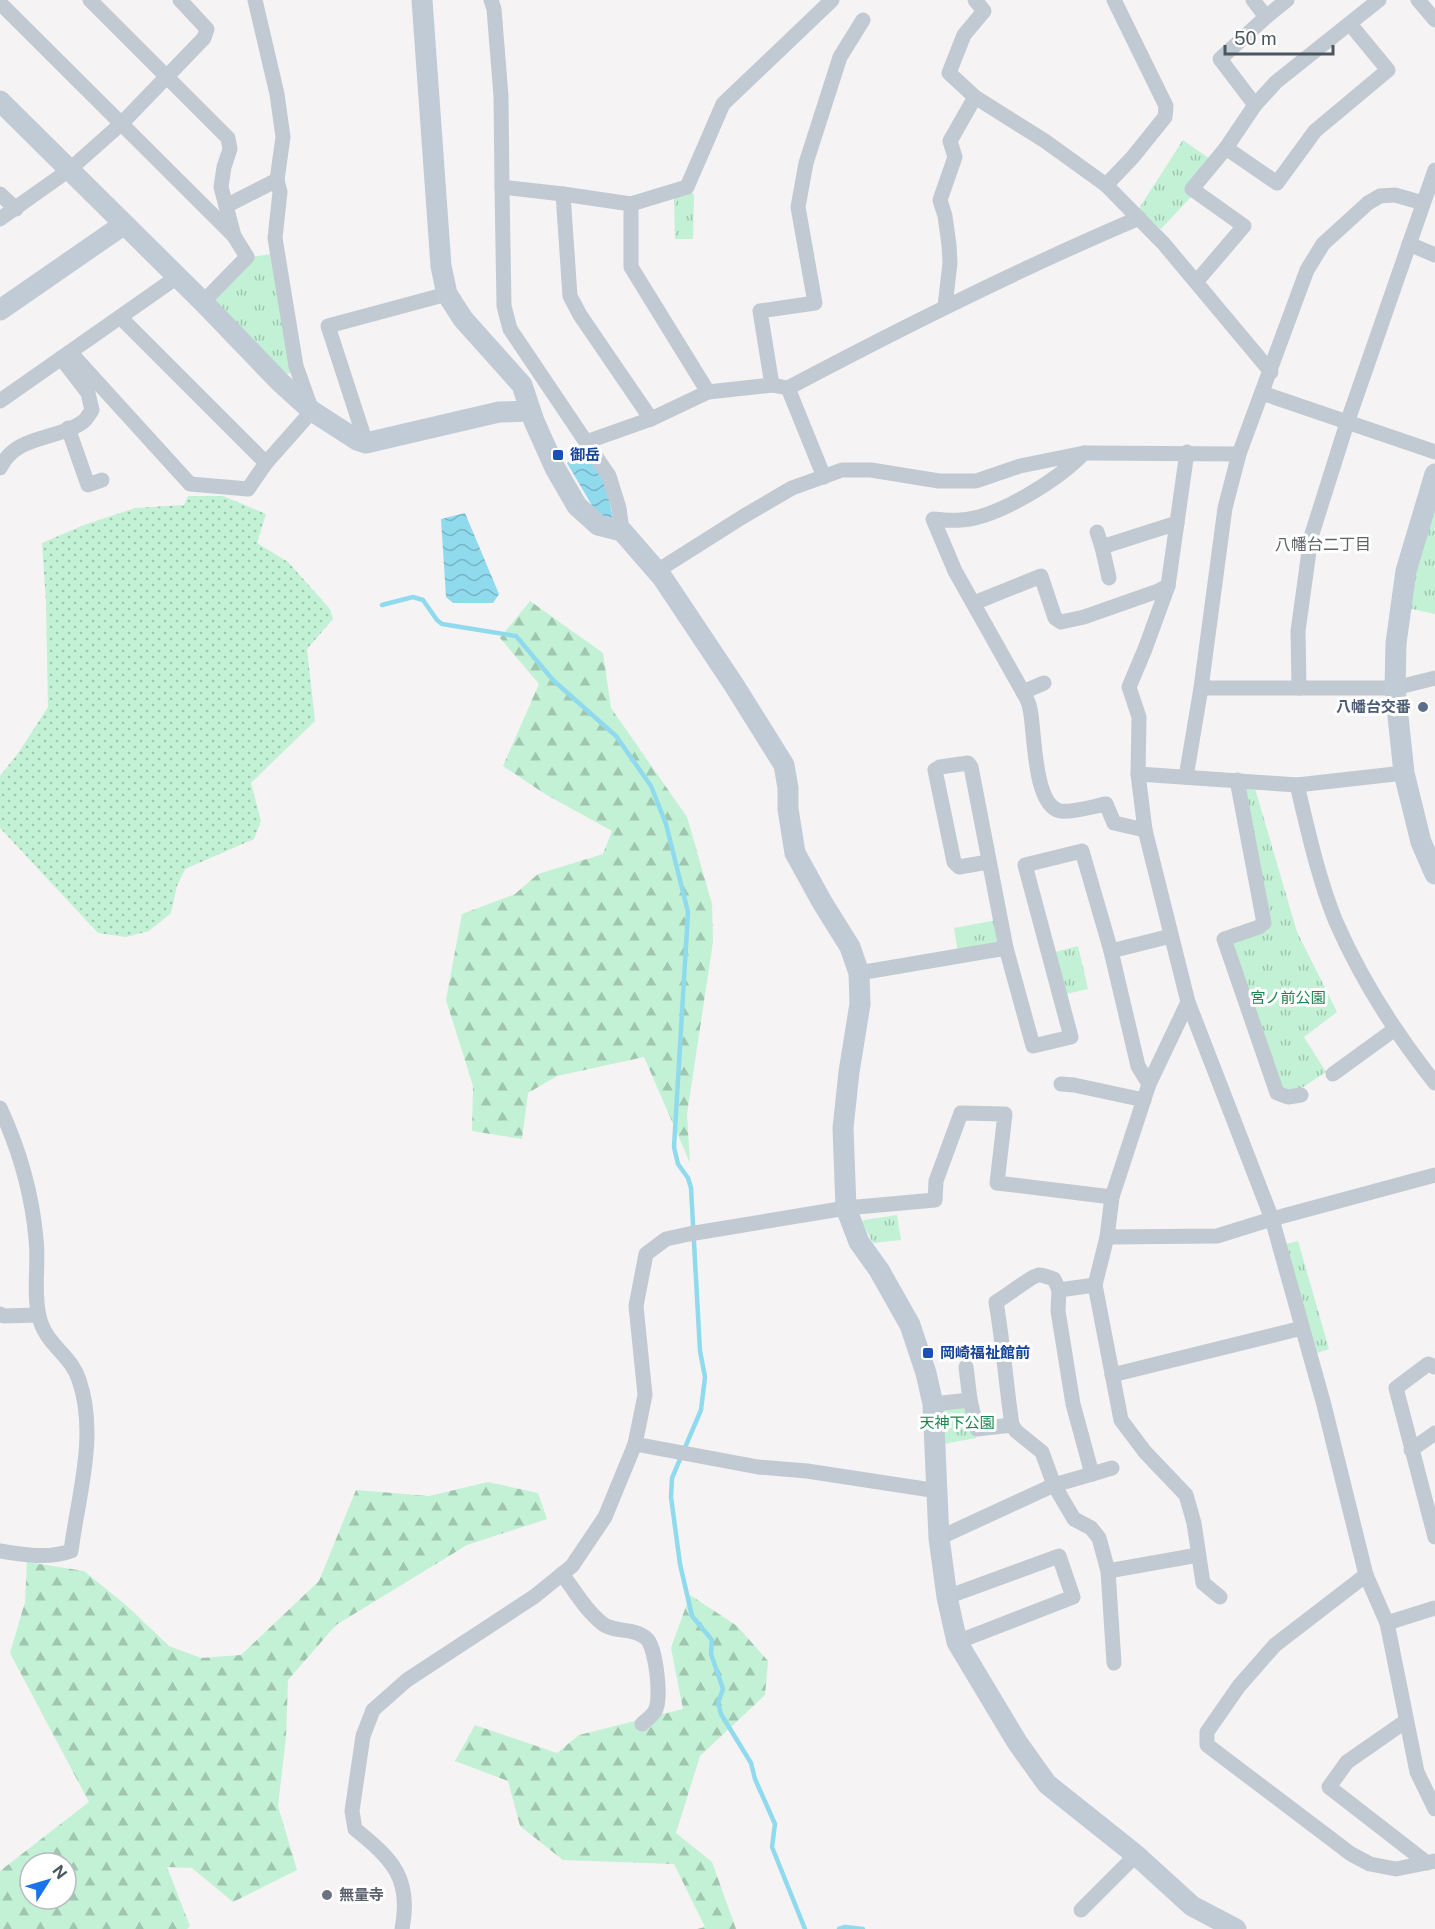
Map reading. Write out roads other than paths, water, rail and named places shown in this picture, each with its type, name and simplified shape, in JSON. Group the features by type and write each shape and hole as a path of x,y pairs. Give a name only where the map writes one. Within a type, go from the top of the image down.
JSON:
{"street":[{"path":"90,0 228,138 230,149 221,187 234,236"},
{"path":"0,219 69,171 122,123 204,38 207,29 180,0"},
{"path":"255,0 277,94 283,137 277,180 280,192 275,238 296,366 312,411"},
{"path":"422,0 441,266 447,294 463,320 522,385 530,411 555,468 577,506 598,525 622,531"},
{"path":"491,0 494,9 501,96 504,306 510,329 609,476 619,508 622,531 657,571 734,685 783,765 788,788 788,809 795,853 850,947 859,973 860,1004 843,1128 846,1208 859,1242 879,1270 910,1325 926,1373 933,1404 939,1538 947,1597 957,1642 1017,1742 1047,1784 1136,1855 1192,1906 1236,1929"},
{"path":"502,187 631,204 687,187 723,104 831,0"},
{"path":"975,0 984,11 964,34 949,73 975,97 1045,141 1106,185 1197,281 1270,372"},
{"path":"1106,185 1132,158 1165,117 1166,105 1114,0"},
{"path":"1253,0 1266,17"},
{"path":"1255,105 1220,59 1287,0"},
{"path":"1197,281 1244,226 1192,189 1226,148 1255,105 1276,82 1379,0"},
{"path":"1418,0 1435,20"},
{"path":"0,3 234,236 247,257 202,302"},
{"path":"824,477 780,387 760,311 814,303 798,207 804,174 840,57 863,20"},
{"path":"1226,148 1277,183 1315,131 1388,70 1350,24"},
{"path":"945,306 950,263 945,216 940,200 956,157 950,141 975,97"},
{"path":"0,101 280,382 312,411 357,441 366,443 499,412 530,411"},
{"path":"1299,688 1298,631 1311,537 1347,423 1435,170"},
{"path":"226,207 277,180"},
{"path":"0,194 16,209"},
{"path":"563,194 570,296 580,315 651,419"},
{"path":"1186,777 1201,688 1225,507 1239,454 1307,270 1323,244 1368,203 1380,196 1395,195 1423,203"},
{"path":"631,204 631,267 708,392"},
{"path":"586,442 651,419 708,392 780,387 1063,250 1139,218"},
{"path":"0,310 123,225"},
{"path":"1409,244 1435,255"},
{"path":"4,392 65,355 177,278"},
{"path":"366,443 328,326 447,294"},
{"path":"120,317 266,463"},
{"path":"65,355 190,484 249,489 266,463 312,411"},
{"path":"0,468 5,457 30,441 84,421 92,410 88,393 65,355"},
{"path":"1262,393 1435,452"},
{"path":"68,428 88,485 102,480"},
{"path":"1187,452 1168,585 1129,687 1139,717 1138,774 1145,830 1188,1002 1272,1219 1324,1405 1366,1575 1387,1623 1418,1772 1429,1779 1435,1809"},
{"path":"657,571 792,488 842,470 871,470 939,481 976,481 1020,466 1084,453 1239,454"},
{"path":"1084,453 1070,467 1038,488 997,510 962,520 933,519 955,571 1030,708 1033,743 1044,798 1061,811 1106,804 1114,823 1145,830"},
{"path":"1435,474 1406,571 1396,643 1395,688 1404,773 1421,842 1435,874"},
{"path":"1102,547 1177,523"},
{"path":"1097,532 1109,578"},
{"path":"974,603 1041,576 1055,618 1061,622 1084,617 1158,591 1168,585"},
{"path":"1201,688 1395,688 1435,678"},
{"path":"1023,692 1044,682"},
{"path":"988,862 959,867 954,862 935,770 940,767 968,763 971,767 1006,948 1033,1046 1071,1037 1025,865 1082,851 1111,951 1138,1066 1149,1084"},
{"path":"1138,774 1297,785 1404,773"},
{"path":"1237,780 1264,922 1259,927 1224,939 1277,1093 1288,1097 1301,1095"},
{"path":"1297,785 1313,852 1336,921 1362,973 1395,1029 1435,1083"},
{"path":"1111,951 1171,936"},
{"path":"859,973 1006,948"},
{"path":"1188,1002 1149,1084 1112,1197 1107,1237 1095,1285 1121,1420 1145,1452 1186,1495 1194,1523 1203,1582 1220,1597"},
{"path":"1333,1074 1395,1029"},
{"path":"1061,1084 1144,1100"},
{"path":"0,1108 14,1140 24,1172 36,1238 38,1315 44,1334 64,1354 79,1378 87,1411 86,1447 71,1551 63,1554 32,1556 0,1551"},
{"path":"402,1929 405,1916 402,1880 384,1852 355,1829 352,1811 363,1736 373,1710 407,1680 535,1596 572,1566 605,1517 635,1443 645,1395 636,1306 646,1254 666,1239 689,1234 846,1208 935,1200 936,1181 961,1113 1005,1114 997,1183 1112,1197"},
{"path":"1107,1237 1217,1236 1435,1175"},
{"path":"1092,1474 1073,1404 1058,1311 1059,1290 1054,1279 1039,1275 1031,1277 996,1302 1012,1425 1042,1452 1054,1485 1074,1519 1092,1528 1099,1538 1108,1571 1114,1663"},
{"path":"1059,1290 1095,1285"},
{"path":"0,1314 3,1316 38,1315"},
{"path":"1112,1375 1302,1329"},
{"path":"1435,1366 1428,1364 1396,1388 1411,1450 1433,1519 1435,1537"},
{"path":"966,1366 970,1400 978,1429 1012,1425"},
{"path":"933,1404 970,1400"},
{"path":"1411,1450 1435,1433"},
{"path":"635,1443 758,1467 938,1491"},
{"path":"939,1538 1054,1485 1112,1468"},
{"path":"1108,1571 1198,1555"},
{"path":"947,1597 1059,1556 1073,1598 957,1642"},
{"path":"562,1574 594,1617 606,1627 637,1633 647,1639 654,1652 658,1700 655,1711 642,1724"},
{"path":"1366,1575 1275,1646 1239,1686 1207,1732 1207,1745 1351,1854 1370,1864 1396,1869 1431,1862"},
{"path":"1387,1623 1435,1608"},
{"path":"1406,1721 1347,1762 1329,1787 1431,1862"},
{"path":"1081,1910 1136,1855"}],"water":[{"path":"587,453 604,478 613,517 605,520 597,514 567,463"},
{"path":"465,513 499,594 493,603 453,603 446,597 441,519"}],"waterway":[{"path":"382,605 413,597 423,600 442,624 516,636 553,680 616,736 651,786 666,824 688,912 674,1147 678,1164 688,1178 691,1188 700,1351 705,1377 701,1410 672,1478 671,1497 680,1564 692,1616 712,1640 711,1654 723,1689 718,1703 721,1714 751,1763 755,1779 775,1824 772,1847 805,1929"},
{"path":"839,1929 845,1927 863,1929"}],"place":[{"name":"御岳","path":"558,455"},
{"name":"八幡台交番","path":"1423,707"},
{"name":"岡崎福祉館前","path":"928,1353"},
{"name":"無量寺","path":"327,1895"}],"district":[{"name":"八幡台二丁目","path":"1323,544"}],"park label":[{"name":"宮ノ前公園","path":"1288,998"},
{"name":"天神下公園","path":"957,1423"}]}
